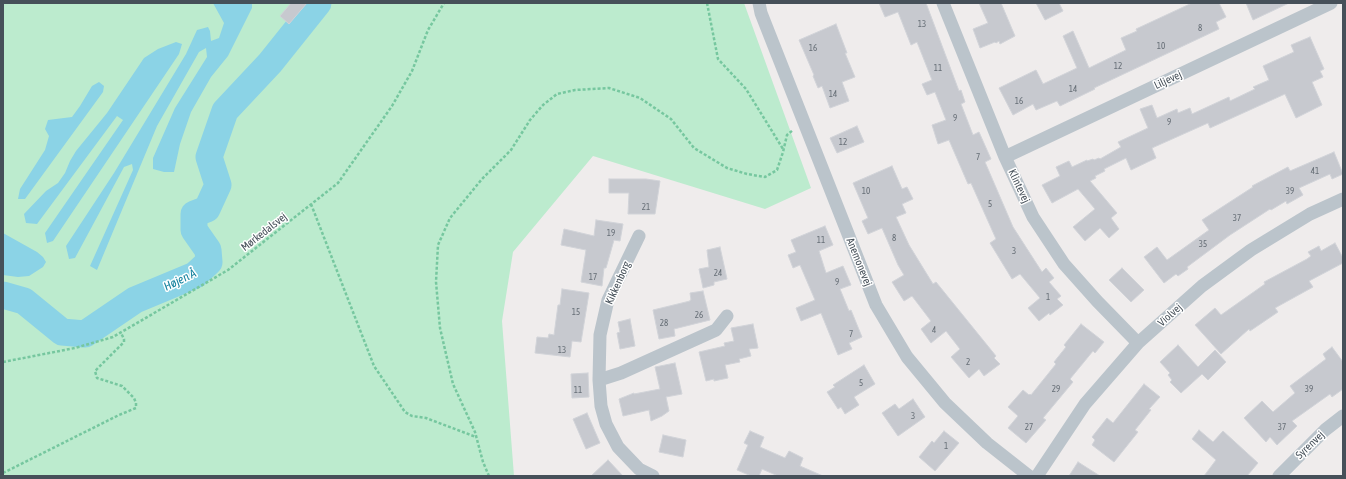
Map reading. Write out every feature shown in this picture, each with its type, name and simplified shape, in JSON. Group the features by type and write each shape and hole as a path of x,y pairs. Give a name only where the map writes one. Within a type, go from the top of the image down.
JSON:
{"street":[{"name":"Anemonevej","path":"759,3 760,12 876,304 907,357 945,403 987,443 1030,476"},
{"name":"Klintevej","path":"943,3 1005,157 1033,217 1064,264 1097,301 1138,343"},
{"name":"Liljevej","path":"1005,157 1331,3"},
{"name":"Violvej","path":"1037,476 1085,404 1138,343 1202,286 1251,250 1310,214 1343,199"},
{"name":"Kikkenborg","path":"639,236 608,300 600,335 599,380 601,406 606,424 618,448 639,469 653,476"},
{"path":"599,380 621,373 716,330 727,316"},
{"name":"Syrenvej","path":"1279,476 1325,430 1343,416"}],"path":[{"name":"Mørkedalsvej","path":"3,362 75,348 113,337 228,270 338,183 392,106 412,71 428,30 444,3"},
{"path":"707,3 718,59 746,89 783,150"},
{"path":"489,476 483,462 477,437 453,384 440,328 436,282 438,245 450,218 482,179 511,150 530,120 543,105 557,94 575,90 609,88 640,98 670,119 694,148 727,168 747,174 765,177 776,170 787,135 804,122"},
{"path":"311,204 374,366 405,412 412,416 426,418 477,437"},
{"path":"3,473 136,408 134,398 122,386 97,378 95,371 124,342 121,332"}],"green space":[{"path":"3,3 744,3 811,188 765,209 593,156 513,252 502,321 514,476 3,476"}],"water":[{"path":"213,3 252,3 252,8 228,56 211,77 191,112 180,144 174,172 164,172 153,169 153,158 175,108 207,57 206,48 199,52 157,126 97,270 90,266 133,170 132,164 124,167 75,258 69,259 66,246 114,173 186,54 197,30 208,27 211,41 219,38 224,23"},
{"path":"176,42 182,44 179,54 53,241 47,243 45,233 123,120 117,116 37,224 26,223 24,214 46,191 58,183 76,151 107,113 144,58 158,49"},
{"path":"99,82 104,86 103,92 25,199 18,199 20,189 45,150 49,136 45,129 48,120 72,117 92,86"},
{"path":"3,233 37,252 43,257 46,262 43,267 29,276 18,277 3,275"}],"building":[{"path":"291,3 307,3 289,24 280,16"},
{"path":"879,3 926,3 959,91 961,90 965,102 961,104 973,135 979,132 991,159 985,162 1013,227 1042,272 1046,268 1054,278 1049,282 1061,296 1057,299 1063,305 1039,321 1028,308 1040,298 1020,274 1012,279 990,243 996,239 971,183 968,184 949,140 938,144 932,125 946,120 935,92 927,95 922,84 932,80 917,42 911,45 898,12 885,17"},
{"path":"979,3 1001,3 1015,36 1000,44 999,41 980,48 973,29 988,23"},
{"path":"1036,3 1059,3 1063,11 1045,20"},
{"path":"1192,3 1219,3 1226,17 1216,22 1219,29 1094,88 1095,89 1060,106 1057,101 1036,110 1033,104 1013,115 999,88 1036,70 1043,84 1077,68 1063,36 1073,31 1089,68 1126,50 1121,38 1137,31 1136,29"},
{"path":"1246,3 1289,3 1253,20"},
{"path":"836,24 847,53 845,53 855,77 842,82 849,101 830,108 822,86 818,88 799,40"},
{"path":"1310,37 1324,69 1320,71 1323,77 1312,82 1322,105 1296,118 1285,94 1210,128 1208,123 1152,148 1156,158 1131,170 1126,158 1104,169 1105,171 1095,176 1096,178 1090,181 1117,213 1111,218 1119,229 1109,238 1100,228 1085,241 1073,227 1095,209 1078,189 1052,203 1042,185 1060,176 1056,167 1069,161 1072,167 1087,160 1100,159 1121,147 1118,142 1148,128 1140,109 1152,105 1157,118 1177,109 1178,113 1190,108 1192,114 1229,97 1230,101 1255,89 1253,87 1269,80 1263,66 1294,52 1291,45"},
{"path":"857,126 864,142 837,153 830,138"},
{"path":"1334,152 1343,174 1332,179 1330,174 1299,188 1303,195 1287,204 1286,201 1271,210 1270,209 1230,235 1187,267 1188,269 1178,276 1176,274 1164,283 1144,257 1157,247 1167,260 1209,230 1202,220 1253,187 1252,186 1288,167 1290,171"},
{"path":"892,166 902,189 907,187 913,199 902,204 906,213 896,217 909,245 933,284 936,282 996,356 994,358 1000,364 984,376 979,369 969,378 951,357 960,349 946,331 931,343 921,329 931,321 912,296 904,301 892,282 904,275 882,228 868,234 862,221 868,218 853,183"},
{"path":"609,179 646,179 660,181 655,214 628,214 629,193 609,193"},
{"path":"596,220 623,224 620,241 614,240 606,268 604,268 602,286 581,282 586,250 561,245 564,229 594,236"},
{"path":"825,226 833,245 819,251 826,273 843,266 851,285 840,289 849,311 851,310 862,337 849,343 852,349 838,355 821,313 801,321 796,308 815,300 800,265 793,268 788,255 796,252 791,240"},
{"path":"1335,243 1343,258 1343,263 1309,281 1313,287 1275,308 1278,312 1250,331 1249,329 1221,354 1195,325 1215,308 1221,315 1265,284 1264,282 1307,259 1311,256 1308,252 1319,246 1321,251"},
{"path":"720,247 727,279 714,282 714,285 703,288 699,269 709,267 707,250"},
{"path":"1122,268 1144,290 1131,302 1109,280"},
{"path":"562,289 589,293 581,342 572,341 570,357 535,353 537,337 548,338 549,334 554,335"},
{"path":"703,291 710,320 674,329 675,336 659,339 653,310 690,301 690,293"},
{"path":"630,319 635,346 620,349 617,333 620,332 618,322"},
{"path":"753,324 758,348 749,349 751,356 739,359 740,362 725,365 728,378 706,381 699,352 725,346 724,343 734,341 731,328"},
{"path":"1081,324 1104,342 1095,353 1093,351 1070,379 1073,382 1043,418 1046,420 1026,443 1008,428 1018,416 1008,407 1023,390 1031,395 1056,364 1054,362 1066,347 1064,345"},
{"path":"1178,345 1198,367 1215,350 1226,362 1208,380 1202,374 1181,393 1170,382 1172,380 1168,375 1170,373 1160,362"},
{"path":"1332,347 1343,362 1343,389 1332,397 1330,394 1292,421 1297,426 1277,445 1270,437 1266,442 1244,418 1262,401 1273,412 1295,393 1290,386 1326,359 1323,354"},
{"path":"675,363 682,394 666,397 669,411 651,421 649,410 623,416 619,399 634,393 660,389 655,367"},
{"path":"864,365 875,384 854,397 859,405 845,414 841,407 838,409 827,392 835,387 833,385"},
{"path":"588,373 589,397 572,398 571,374"},
{"path":"1144,384 1160,397 1149,409 1151,410 1135,430 1138,432 1114,462 1092,445 1095,440 1092,437 1107,418 1113,423"},
{"path":"913,399 925,417 898,436 882,413 895,404 899,409"},
{"path":"587,413 600,443 586,449 573,419"},
{"path":"1199,430 1213,442 1223,431 1258,463 1247,476 1204,476 1216,460 1192,439"},
{"path":"750,431 764,437 760,447 785,458 789,451 803,458 800,466 823,476 778,476 762,469 759,476 751,476 737,470 748,445 744,443"},
{"path":"944,431 959,443 935,471 919,457 932,441 934,443"},
{"path":"663,435 686,440 683,457 659,452"},
{"path":"608,460 623,476 591,476"},
{"path":"1078,462 1100,476 1069,476"}],"waterway":[{"name":"Højen Å","path":"3,295 24,301 62,332 85,334 135,300 195,275 209,262 208,250 194,230 194,214 207,209 218,185 209,157 225,111 270,63 318,3"}]}
